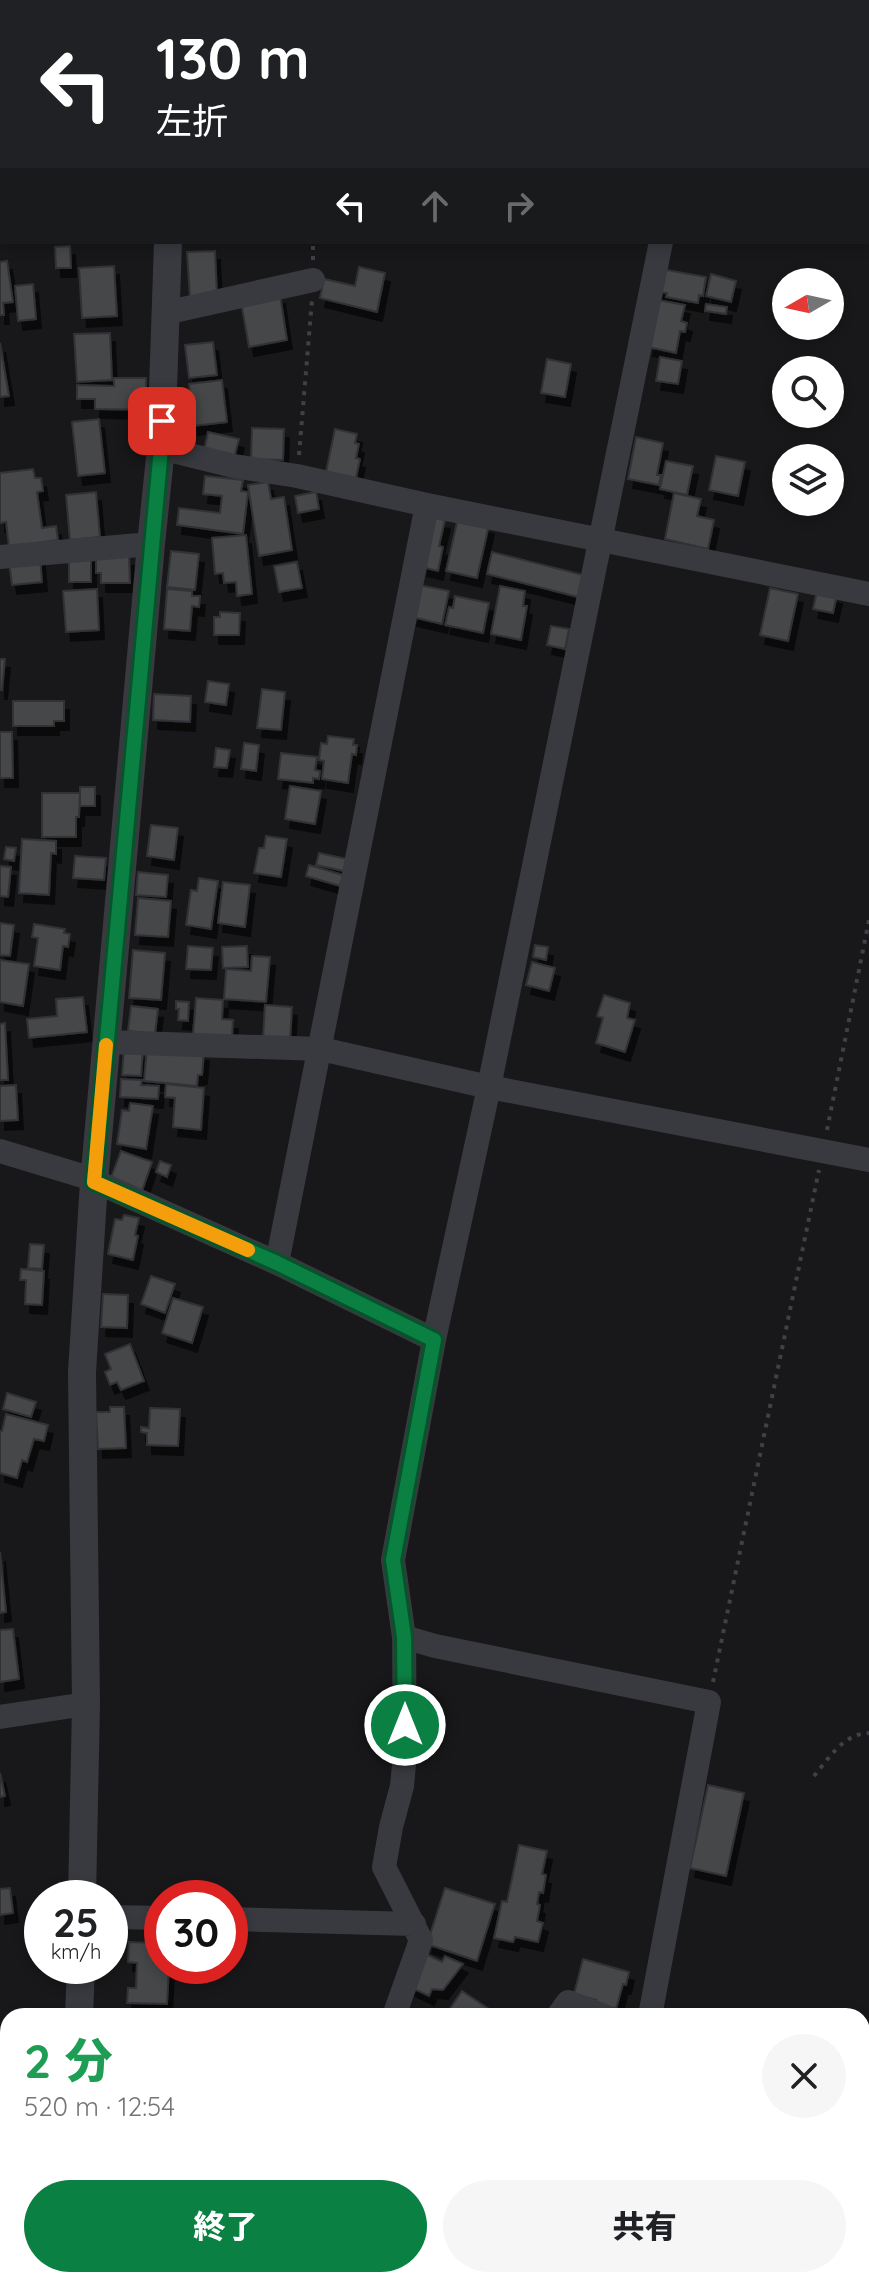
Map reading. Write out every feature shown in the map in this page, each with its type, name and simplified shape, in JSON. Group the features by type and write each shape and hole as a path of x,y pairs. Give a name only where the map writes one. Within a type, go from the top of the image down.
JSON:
{"street":[{"path":"82,1880 86,1704 82,1372 94,1182 161,448 168,244"},
{"path":"397,2008 421,1940 384,1867 402,1786 405,1754 404,1637 393,1560 434,1340 489,1087 661,244"},
{"path":"165,313 313,280"},
{"path":"161,448 234,466 297,476 869,594"},
{"path":"277,1263 427,505"},
{"path":"0,557 151,544"},
{"path":"106,1042 321,1049 489,1087 869,1160"},
{"path":"0,1151 86,1177 277,1263 434,1340"},
{"path":"404,1637 709,1702 652,2008"},
{"path":"0,1717 86,1704"},
{"path":"248,1919 414,1924"},
{"path":"79,2008 80,1984"},
{"path":"564,2008 568,2002 583,2008"}],"path":[{"path":"297,476 313,280 313,244"},
{"path":"709,1702 869,920"},
{"path":"814,1776 845,1740 858,1733 869,1733"}],"building":[{"path":"70,246 71,268 56,268 55,247"},
{"path":"215,251 217,295 190,297 187,252"},
{"path":"7,261 13,302 3,303 4,315 0,315 0,262"},
{"path":"114,266 117,316 82,318 79,268"},
{"path":"359,267 385,273 377,312 320,298 324,279 355,286"},
{"path":"661,269 706,277 703,296 699,295 698,303 666,297 667,293 658,292"},
{"path":"711,274 736,281 731,302 706,296"},
{"path":"33,284 36,319 18,321 15,286"},
{"path":"280,295 287,340 249,347 241,302"},
{"path":"658,300 685,305 681,321 687,323 685,332 680,331 676,353 648,347"},
{"path":"706,304 727,307 726,314 705,311"},
{"path":"110,333 112,380 77,382 74,334"},
{"path":"213,342 217,375 189,378 185,345"},
{"path":"0,343 9,396 0,397"},
{"path":"660,357 682,361 678,384 656,381"},
{"path":"547,359 571,364 565,397 541,393"},
{"path":"114,378 146,378 146,410 95,409 95,399 77,399 77,385 114,386"},
{"path":"222,380 227,422 193,426 189,384"},
{"path":"99,419 105,473 78,476 72,422"},
{"path":"252,428 284,429 283,460 251,459"},
{"path":"335,429 357,434 355,443 359,444 356,458 360,459 356,478 326,472"},
{"path":"208,432 239,439 234,458 204,451"},
{"path":"636,437 663,443 657,475 661,475 659,485 628,479"},
{"path":"716,456 745,462 738,496 709,490"},
{"path":"666,461 693,466 687,495 660,489"},
{"path":"33,469 35,478 41,478 43,491 37,492 42,528 56,526 58,540 9,547 6,522 0,523 0,473"},
{"path":"205,476 243,480 241,491 248,492 243,534 177,525 179,508 220,513 222,496 203,494"},
{"path":"268,482 271,499 284,497 292,550 259,556 248,485"},
{"path":"96,492 100,537 70,540 66,495"},
{"path":"316,492 319,509 298,513 295,496"},
{"path":"674,493 701,499 697,516 714,520 708,549 665,539"},
{"path":"433,518 445,520 439,546 443,547 438,571 422,567"},
{"path":"458,518 489,525 477,578 446,571"},
{"path":"246,535 252,594 237,596 236,582 224,583 223,573 215,574 212,538"},
{"path":"171,551 199,554 195,590 167,587"},
{"path":"492,552 583,575 578,597 487,574"},
{"path":"69,554 91,554 91,582 69,582"},
{"path":"40,557 42,582 12,585 9,561"},
{"path":"96,557 129,557 130,583 101,583 101,573 96,573"},
{"path":"297,562 302,588 279,592 274,566"},
{"path":"419,585 449,591 442,624 412,617"},
{"path":"500,586 525,591 523,606 527,606 521,640 491,634"},
{"path":"770,588 798,594 788,641 760,635"},
{"path":"97,589 99,630 66,632 63,591"},
{"path":"167,589 192,591 192,596 200,596 199,607 192,606 190,631 164,629"},
{"path":"817,591 837,595 833,613 813,609"},
{"path":"455,596 489,603 483,633 445,625"},
{"path":"220,612 240,613 239,635 214,635 214,617 220,617"},
{"path":"551,626 569,629 565,649 547,645"},
{"path":"0,659 5,659 2,690 0,690"},
{"path":"208,681 229,684 226,705 205,702"},
{"path":"262,689 285,692 281,730 257,728"},
{"path":"154,694 191,696 190,722 153,720"},
{"path":"13,701 64,701 64,721 54,721 54,726 13,726"},
{"path":"0,732 12,732 13,778 0,778"},
{"path":"328,736 354,739 353,745 357,745 356,755 352,754 348,783 322,779 324,761 319,760 321,743 327,744"},
{"path":"244,743 259,745 256,771 241,769"},
{"path":"216,748 230,750 227,768 214,767"},
{"path":"281,753 317,757 315,770 320,771 319,779 313,778 313,783 278,779"},
{"path":"290,786 321,791 315,824 285,819"},
{"path":"80,787 95,787 95,806 80,806"},
{"path":"42,793 80,793 76,837 42,837"},
{"path":"151,825 178,828 174,860 147,856"},
{"path":"266,836 287,839 281,877 254,873 259,848 264,848"},
{"path":"22,839 56,841 56,854 51,853 49,895 19,893"},
{"path":"6,847 16,848 14,861 4,859"},
{"path":"319,853 347,859 344,871 316,865"},
{"path":"75,856 106,858 104,880 73,878"},
{"path":"309,865 343,875 340,886 306,876"},
{"path":"0,866 11,867 8,897 0,896"},
{"path":"138,872 168,875 166,897 136,895"},
{"path":"199,878 218,881 211,929 186,925 191,890 197,891"},
{"path":"223,882 250,885 245,927 218,923"},
{"path":"138,898 171,901 168,937 135,935"},
{"path":"0,923 14,925 10,956 0,955"},
{"path":"34,924 65,929 64,933 70,934 68,947 63,946 60,970 34,966 38,938 32,937"},
{"path":"535,945 548,947 546,960 533,957"},
{"path":"188,946 213,948 211,970 186,969"},
{"path":"247,946 248,967 223,968 222,947"},
{"path":"133,950 165,953 161,1000 129,998"},
{"path":"252,956 270,957 266,1002 224,999 226,969 251,971"},
{"path":"0,960 29,964 23,1006 0,1002"},
{"path":"532,962 555,968 549,991 526,985"},
{"path":"604,995 630,1003 627,1018 635,1020 625,1052 596,1043 603,1018 597,1016"},
{"path":"83,997 87,1032 29,1038 27,1019 57,1016 56,999"},
{"path":"196,998 223,1000 222,1019 233,1020 232,1038 193,1035"},
{"path":"176,1001 189,1002 188,1021 178,1020"},
{"path":"265,1005 292,1007 290,1041 263,1039"},
{"path":"131,1006 158,1009 155,1034 128,1031"},
{"path":"5,1023 8,1080 0,1080 0,1024"},
{"path":"147,1047 204,1052 202,1075 198,1075 197,1086 144,1081"},
{"path":"124,1049 143,1051 141,1076 122,1075"},
{"path":"121,1079 142,1080 141,1085 159,1086 158,1099 120,1097"},
{"path":"166,1084 204,1088 201,1130 173,1127 175,1098 165,1097"},
{"path":"16,1085 18,1120 0,1121 0,1086"},
{"path":"130,1103 153,1106 146,1149 117,1144 122,1110 129,1111"},
{"path":"121,1151 152,1162 141,1194 109,1183"},
{"path":"160,1161 171,1165 167,1177 156,1172"},
{"path":"124,1215 139,1218 133,1260 108,1254 115,1219 122,1220"},
{"path":"30,1244 44,1245 42,1269 28,1268"},
{"path":"21,1269 44,1271 42,1305 25,1304 26,1280 20,1280"},
{"path":"151,1276 175,1284 165,1313 141,1304"},
{"path":"103,1294 128,1295 127,1328 101,1327"},
{"path":"173,1298 203,1307 192,1343 162,1333"},
{"path":"130,1344 144,1381 121,1390 117,1382 110,1385 105,1372 111,1369 105,1354"},
{"path":"7,1393 36,1402 31,1417 3,1409"},
{"path":"110,1407 124,1407 126,1448 98,1449 96,1412 110,1412"},
{"path":"150,1408 180,1409 178,1446 147,1445 147,1433 141,1432 141,1427 149,1428"},
{"path":"6,1414 48,1425 44,1441 34,1439 27,1462 22,1460 17,1478 0,1473 0,1431"},
{"path":"0,1552 6,1612 0,1613"},
{"path":"13,1629 19,1679 0,1682 0,1630"},
{"path":"0,1773 5,1796 0,1797"},
{"path":"708,1785 744,1793 726,1876 690,1868"},
{"path":"519,1845 547,1851 542,1874 546,1875 543,1893 539,1892 537,1904 540,1905 537,1921 543,1923 538,1942 515,1937 513,1942 494,1938 502,1901 507,1902"},
{"path":"10,1888 13,1913 0,1915 0,1889"},
{"path":"445,1888 495,1904 477,1961 427,1944"},
{"path":"129,1942 144,1943 144,1984 168,1984 167,2004 127,2003 128,1988 136,1988 137,1963 128,1962"},
{"path":"426,1954 442,1962 445,1956 463,1964 443,1990 432,1989 429,1996 410,1987"},
{"path":"583,1959 629,1972 616,2008 574,1994"},
{"path":"462,1991 488,2008 450,2008"}],"slow traffic":[{"path":"106,1045 94,1182 248,1250"}],"route":[{"path":"162,421 94,1182 277,1263 434,1340 393,1560 404,1637 405,1725"}]}
